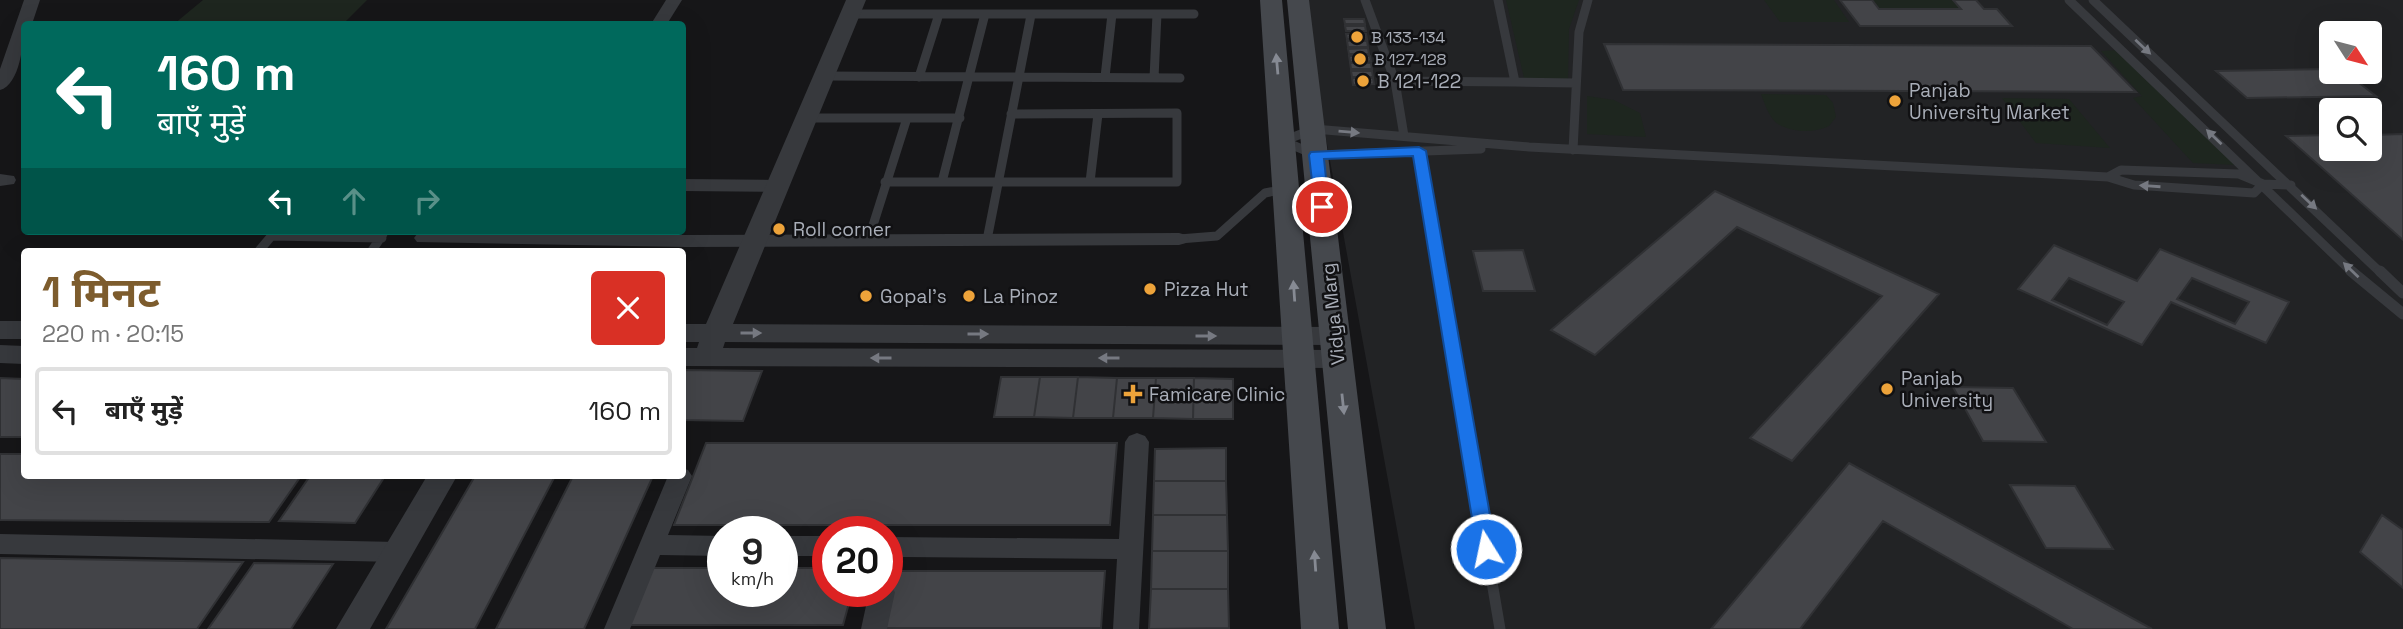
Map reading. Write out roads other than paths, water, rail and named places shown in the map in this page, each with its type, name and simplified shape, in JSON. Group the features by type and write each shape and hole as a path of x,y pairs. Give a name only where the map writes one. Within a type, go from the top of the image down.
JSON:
{"main road":[{"name":"Vidya Marg","path":"1271,0 1320,629"},
{"name":"Vidya Marg","path":"1298,0 1367,629"}],"street":[{"path":"24,21 32,0"},
{"path":"661,21 674,0"},
{"path":"701,349 754,241 853,7"},
{"path":"0,85 21,29"},
{"path":"686,185 778,186"},
{"path":"424,238 754,241 1179,239"},
{"path":"0,330 21,330"},
{"path":"686,336 701,349 1337,348"},
{"path":"0,354 21,355"},
{"path":"1126,629 1137,442"},
{"path":"353,629 440,479"},
{"path":"617,629 679,479"},
{"path":"0,544 398,552"},
{"path":"652,545 707,546"},
{"path":"903,555 1130,549"},
{"path":"874,629 879,607"}],"lane":[{"path":"1365,0 1395,80 1405,136"},
{"path":"1498,0 1515,82"},
{"path":"1573,149 1579,32 1588,0"},
{"path":"2069,0 2370,288 2403,314"},
{"path":"2093,0 2403,293"},
{"path":"853,7 939,14 1194,14"},
{"path":"919,77 939,14"},
{"path":"942,182 985,14"},
{"path":"1105,78 1112,14"},
{"path":"1154,78 1157,14"},
{"path":"987,240 1031,15"},
{"path":"824,76 1180,78"},
{"path":"1395,80 1576,83"},
{"path":"885,182 1177,182 1177,113 1011,114"},
{"path":"1090,182 1098,114"},
{"path":"806,118 960,118"},
{"path":"868,241 907,118"},
{"path":"1283,141 1314,129 1530,148"},
{"path":"1283,141 1316,155 1573,149 2108,177 2134,185 2254,193 2263,184"},
{"path":"1419,151 1500,629"},
{"path":"2108,177 2121,170 2239,174 2263,184 2291,185"},
{"path":"1179,239 1217,236 1265,193 1286,189"}],"place":[{"name":"B 133-134","path":"1357,37"},
{"name":"B 127-128","path":"1360,59"},
{"name":"B 121-122","path":"1363,81"},
{"name":"Panjab University Market","path":"1895,101"},
{"name":"Roll corner","path":"779,229"},
{"name":"Pizza Hut","path":"1150,289"},
{"name":"Gopal's","path":"866,296"},
{"name":"La Pinoz","path":"969,296"},
{"name":"Panjab University","path":"1887,389"},
{"name":"Famicare Clinic","path":"1133,394"}]}
